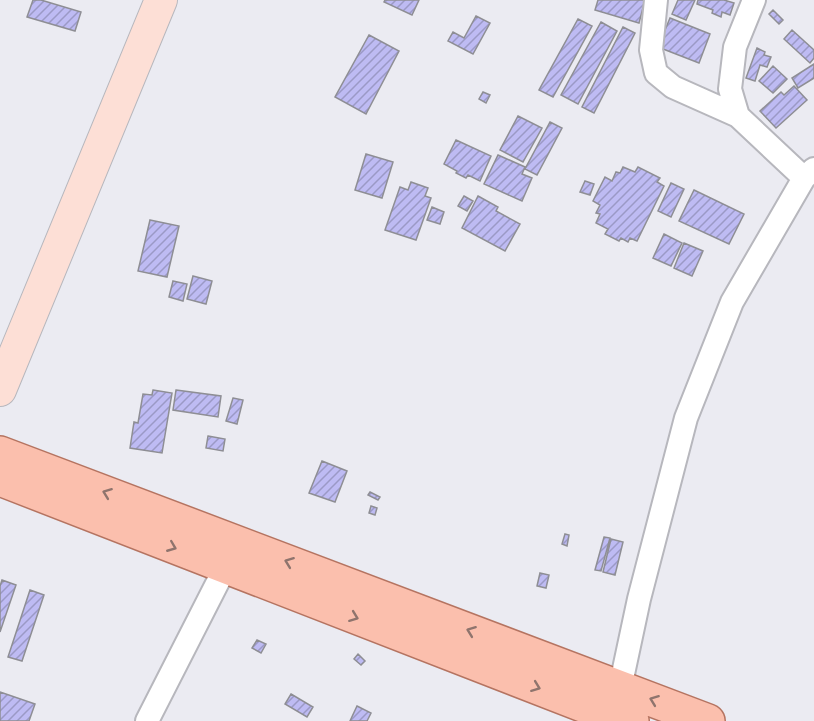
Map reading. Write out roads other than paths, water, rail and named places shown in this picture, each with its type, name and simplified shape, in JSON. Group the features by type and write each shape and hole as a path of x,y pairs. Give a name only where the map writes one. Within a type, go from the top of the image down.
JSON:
{"main road":[{"path":"0,390 161,0"},
{"path":"0,453 708,721"},
{"path":"0,479 582,714 632,721"}],"street":[{"path":"620,687 639,599 686,418 732,302 809,174 738,116 673,87 656,73 651,50 656,0"},
{"path":"738,116 730,89 735,47 753,0"},
{"path":"147,721 225,568"}]}
